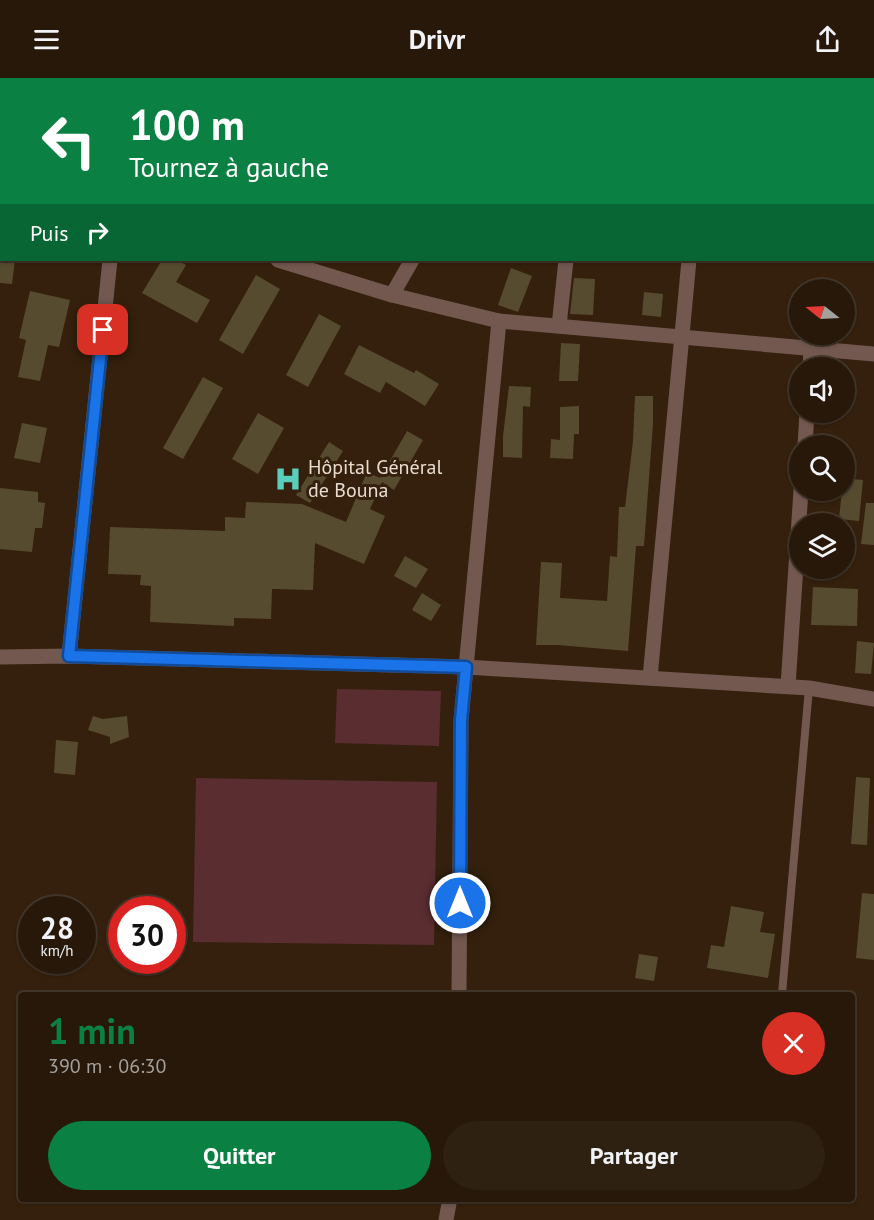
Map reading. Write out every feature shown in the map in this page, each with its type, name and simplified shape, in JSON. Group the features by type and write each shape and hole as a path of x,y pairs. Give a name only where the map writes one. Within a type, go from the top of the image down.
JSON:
{"street":[{"path":"69,656 110,261"},
{"path":"281,261 392,295 499,321 874,354"},
{"path":"392,295 411,261"},
{"path":"559,326 566,261"},
{"path":"650,678 689,261"},
{"path":"459,992 461,720 499,321"},
{"path":"811,349 811,357"},
{"path":"788,686 800,501"},
{"path":"0,657 69,656 466,667 788,686 874,699"},
{"path":"446,1220 449,1202"}],"lane":[{"path":"782,992 809,688"}],"shaded area":[{"path":"337,689 441,691 439,746 335,743"},
{"path":"196,778 437,782 434,945 193,942"}],"building":[{"path":"0,261 15,261 12,284 0,283"},
{"path":"161,261 179,261 186,265 176,282 210,300 197,323 142,293"},
{"path":"511,268 532,276 518,312 498,305"},
{"path":"256,275 280,289 243,354 219,340"},
{"path":"574,278 595,279 593,315 570,314"},
{"path":"30,291 70,300 59,347 48,345 40,381 18,377 26,340 19,338"},
{"path":"644,292 663,294 661,317 642,315"},
{"path":"319,314 341,326 308,387 286,375"},
{"path":"561,343 580,344 578,381 559,381"},
{"path":"359,345 414,373 416,370 439,384 425,406 386,382 380,393 344,374"},
{"path":"203,377 223,388 183,459 163,448"},
{"path":"509,386 531,387 530,407 523,406 522,458 503,457"},
{"path":"635,396 653,396 653,424 644,546 636,546 628,651 536,645 541,562 562,563 560,598 607,601 610,556 617,557 619,507 625,507 633,441"},
{"path":"579,406 579,434 574,434 573,459 550,458 551,439 560,440 560,407"},
{"path":"258,413 284,428 258,474 232,459"},
{"path":"22,423 47,428 40,463 14,458"},
{"path":"407,431 423,440 394,490 382,482 370,509 385,516 364,564 315,543 313,590 272,589 271,619 234,618 234,626 150,622 151,586 140,585 141,575 108,574 110,527 225,531 225,517 245,518 246,502 302,504 346,522 367,472 380,478"},
{"path":"329,442 343,451 310,503 296,495"},
{"path":"855,479 863,480 859,521 855,521 855,513 840,513 841,501 855,501"},
{"path":"0,488 38,492 38,502 45,503 42,528 35,528 32,552 0,549"},
{"path":"866,503 874,503 874,545 861,544"},
{"path":"405,556 428,569 416,588 394,576"},
{"path":"813,587 858,589 857,626 811,625"},
{"path":"422,593 441,605 431,621 412,610"},
{"path":"857,641 874,643 871,674 855,673"},
{"path":"93,716 103,719 127,716 129,737 110,744 110,737 88,730"},
{"path":"56,740 78,742 75,775 54,773"},
{"path":"856,777 870,778 867,845 851,844"},
{"path":"862,893 874,894 874,960 856,958"},
{"path":"731,906 764,912 760,932 775,934 768,978 707,968 711,945 724,947"},
{"path":"639,954 658,957 654,981 635,978"}],"place":[{"name":"Hôpital Général de Bouna","path":"288,479"}],"route":[{"path":"103,330 69,656 466,667 461,720 460,903"}]}
